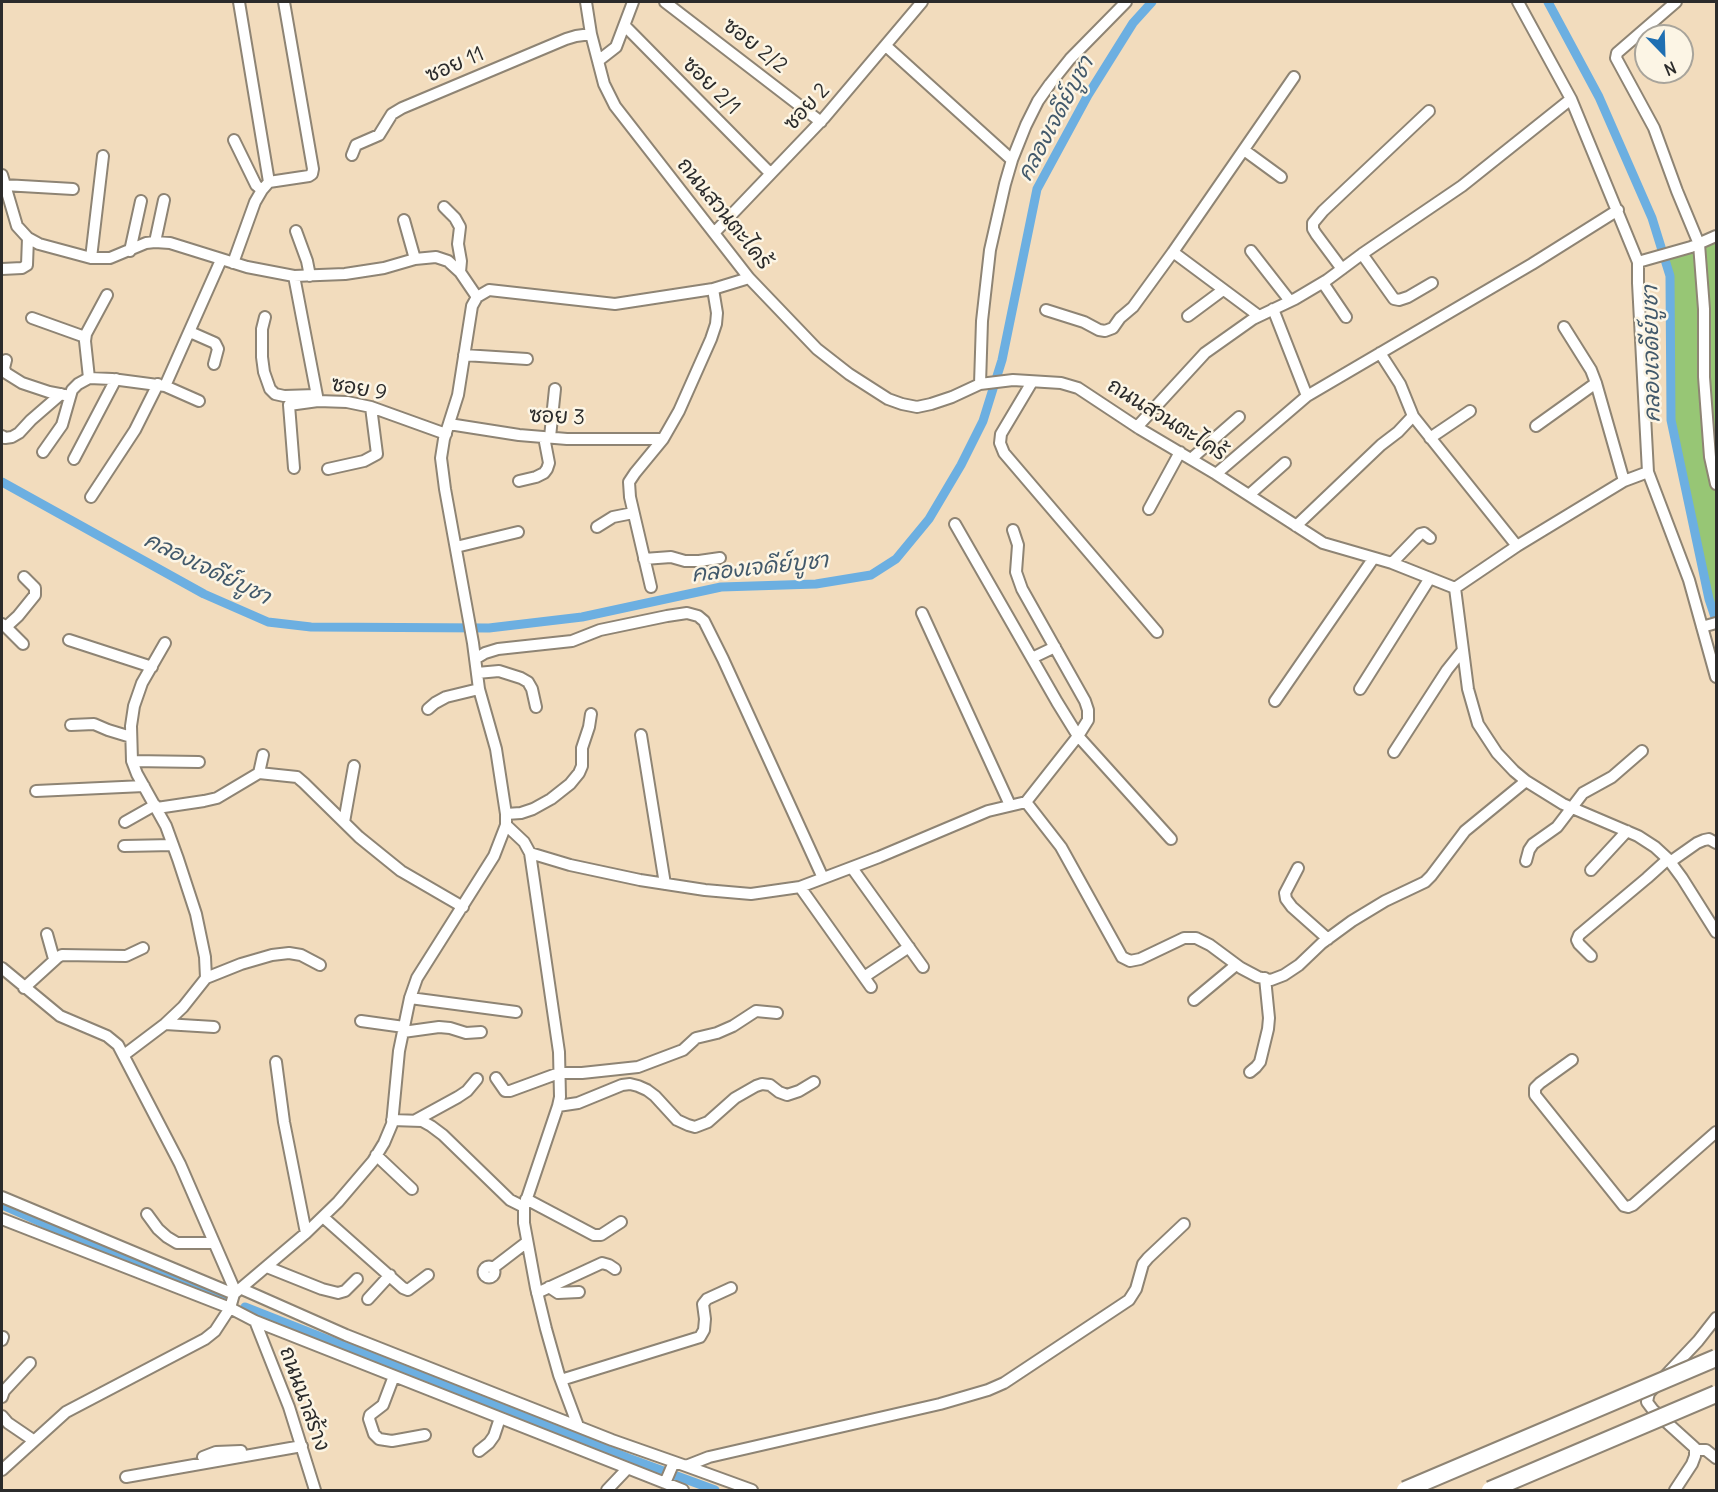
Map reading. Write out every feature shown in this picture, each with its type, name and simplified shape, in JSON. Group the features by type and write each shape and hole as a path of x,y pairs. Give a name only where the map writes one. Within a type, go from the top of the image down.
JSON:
{"highway":[{"path":"1405,1491 1716,1358"},
{"path":"1490,1491 1716,1394"}],"street":[{"path":"233,263 255,202 266,186 239,2"},
{"path":"234,140 256,185 266,186 312,174 284,2"},
{"name":"ถนนสวนตะไคร้","path":"586,2 591,34 604,84 615,106 749,278 817,349 849,374 888,399 917,407 985,384 1013,380 1061,383 1078,388 1323,543 1392,563 1455,588"},
{"path":"598,61 616,47 633,2"},
{"name":"ซอย 2/2","path":"665,2 821,122"},
{"name":"ซอย 2","path":"714,233 821,122 922,2"},
{"path":"985,384 982,321 990,250 1012,160 1038,101 1050,84 1070,59 1126,2"},
{"path":"1518,2 1571,99 1618,210 1643,260 1639,306 1648,472 1709,625 1716,676"},
{"path":"1676,2 1617,53 1616,58 1654,128 1695,246 1704,309 1704,377 1710,457 1716,484"},
{"name":"ซอย 2/1","path":"625,26 770,173"},
{"name":"ซอย 11","path":"352,155 356,145 379,135 392,114 402,108 566,39 591,34"},
{"path":"886,46 1012,160"},
{"path":"1046,310 1084,322 1099,330 1105,331 1113,328 1120,318 1133,307 1173,252 1294,77"},
{"path":"1137,427 1205,353 1259,316 1323,283 1462,186 1571,99"},
{"path":"1342,269 1316,234 1313,224 1323,211 1429,111"},
{"path":"1244,150 1281,177"},
{"path":"91,258 104,156"},
{"path":"73,189 3,180 17,226 28,238 39,244 91,258 110,258 146,243 170,243 220,260 294,276 310,276 345,274 384,268 415,259 436,257 448,261 460,272 477,297"},
{"path":"155,242 165,200"},
{"path":"130,251 141,201"},
{"path":"444,207 460,227 458,244 460,272"},
{"path":"1216,474 1307,396 1532,264 1618,210"},
{"path":"404,220 415,259"},
{"path":"296,231 310,276"},
{"path":"1643,260 1695,246 1716,236"},
{"path":"2,270 22,268 27,265 28,238"},
{"path":"1251,251 1290,301"},
{"path":"1173,252 1259,316"},
{"path":"1362,254 1394,300 1408,297 1432,283"},
{"path":"91,497 162,385 190,332 220,260"},
{"name":"ซอย 9","path":"294,276 317,398 371,407 448,429"},
{"path":"2,1470 66,1412 205,1339 214,1331 238,1292 338,1202 384,1143 392,1120 399,1051 410,998 417,978 494,856 506,819 496,749 479,689 441,458 458,395 471,306 477,297 489,290 615,304 713,289 749,278"},
{"path":"1323,283 1346,317"},
{"path":"651,587 633,513 629,482 663,439 679,411 711,339 717,313 713,289"},
{"path":"1188,316 1223,290"},
{"path":"89,378 85,336 107,295"},
{"path":"1273,309 1307,396"},
{"path":"265,317 262,329 262,357 270,389 275,394 284,396 317,398"},
{"path":"32,318 85,336"},
{"path":"1564,327 1591,370 1624,481"},
{"path":"190,332 216,343 218,349 214,364"},
{"path":"1380,353 1400,384 1413,416 1517,546"},
{"path":"464,355 527,359"},
{"path":"6,360 5,375 34,388 65,395"},
{"path":"2,436 12,437 19,433 31,420 89,378 162,385 199,401"},
{"path":"74,459 116,379"},
{"path":"1032,382 1001,434 1000,443 1004,453 1157,632"},
{"path":"1536,426 1596,383"},
{"path":"519,481 536,477 547,469 549,463 547,437 555,389"},
{"path":"43,452 63,425 65,395"},
{"path":"294,468 289,405 317,398"},
{"path":"328,469 374,457 376,454 371,407"},
{"path":"1430,438 1470,411"},
{"path":"1296,526 1413,416"},
{"path":"1191,459 1239,417"},
{"name":"ซอย 3","path":"448,429 547,437 663,439"},
{"path":"1149,509 1180,452"},
{"path":"1249,495 1285,463"},
{"path":"1648,472 1624,481 1517,546 1455,588 1468,689 1478,724 1497,753 1514,771 1563,804 1638,836 1655,846 1669,860 1714,924"},
{"path":"597,527 613,517 633,513"},
{"path":"955,524 1078,735 1171,839"},
{"path":"530,853 570,865 665,884 751,894 800,886 852,868 988,811 1026,802 1078,735 1088,720 1088,710 1022,589 1016,572 1018,546 1013,530"},
{"path":"456,547 518,532"},
{"path":"1392,563 1420,534 1424,533 1430,538"},
{"path":"644,559 671,557 685,561 699,561 720,558"},
{"path":"1275,701 1373,559"},
{"path":"23,644 4,626 18,616 35,595 34,588 24,577"},
{"path":"1360,689 1430,578"},
{"path":"475,659 498,649 572,641 600,630 667,616 687,613 698,616 704,621 719,650 823,878"},
{"path":"922,613 1010,805"},
{"path":"69,640 152,667"},
{"path":"165,643 142,683 134,706 131,736 132,761 156,806 173,845 196,914 206,978"},
{"path":"1032,658 1055,647"},
{"path":"1394,752 1447,670 1463,650"},
{"path":"477,673 499,671 528,682 532,688 536,707"},
{"path":"428,709 446,697 479,689"},
{"path":"506,819 533,809 551,799 570,784 579,773 582,766 582,748 590,727 591,714"},
{"path":"71,724 94,724 131,736"},
{"path":"641,735 665,884"},
{"path":"1526,861 1533,844 1557,827 1583,793 1612,777 1642,751"},
{"path":"259,773 263,755"},
{"path":"132,761 199,762"},
{"path":"344,822 354,766"},
{"path":"125,822 156,806 217,798 259,773 297,777 359,837 401,871 463,907"},
{"path":"1026,802 1061,847 1122,957 1130,961 1140,959 1184,938 1196,938 1210,945 1236,965 1258,977 1271,980 1299,965 1352,921 1385,901 1425,882 1465,831 1526,781"},
{"path":"36,791 144,786"},
{"path":"506,819 530,853 556,1028 559,1073 558,1106 525,1203 527,1242 537,1293 561,1380 578,1426"},
{"path":"1590,870 1627,831"},
{"path":"1592,956 1579,944 1577,940 1580,935 1669,860 1704,840 1709,839 1716,843"},
{"path":"124,846 173,845"},
{"path":"852,868 923,967"},
{"path":"1298,868 1285,893 1286,899 1292,908 1328,939"},
{"path":"800,886 872,987"},
{"path":"47,934 54,959"},
{"path":"864,977 909,947"},
{"path":"24,988 54,959 62,955 126,956 143,948"},
{"path":"124,1055 165,1024 183,1007 206,978 241,964 272,955 289,953 301,955 320,965"},
{"path":"1194,1000 1236,965"},
{"path":"2,968 60,1016 107,1036 118,1045 180,1164 233,1286 238,1292"},
{"path":"1250,1072 1260,1062 1268,1029 1265,978"},
{"path":"410,998 516,1012"},
{"path":"496,1078 505,1091 510,1091 559,1073 638,1068 683,1050 696,1038 733,1026 756,1011 777,1013"},
{"path":"361,1021 404,1030 439,1027 466,1033 481,1032"},
{"path":"165,1024 214,1028"},
{"path":"1572,1060 1540,1083 1535,1088 1535,1095 1623,1206 1633,1205 1716,1132"},
{"path":"276,1062 284,1122 306,1233"},
{"path":"416,1120 467,1091 477,1079"},
{"path":"558,1106 578,1103 622,1085 630,1084 647,1090 677,1120 695,1127 708,1122 735,1098 756,1086 770,1085 787,1095 814,1082"},
{"path":"392,1120 416,1120 431,1125 510,1200 525,1203 594,1235 601,1235 621,1222"},
{"path":"376,1155 412,1189"},
{"path":"2,1197 673,1464 686,1466 752,1491"},
{"path":"147,1214 167,1238 177,1243 214,1243"},
{"path":"323,1217 403,1288 408,1290 428,1275"},
{"path":"2,1219 230,1308 255,1321 627,1469 666,1481 683,1491"},
{"path":"686,1466 709,1457 940,1404 1004,1383 1129,1300 1136,1289 1141,1270 1148,1258 1184,1224"},
{"path":"493,1268 527,1242"},
{"path":"537,1293 602,1263 615,1269"},
{"path":"267,1267 338,1293 345,1291 357,1278"},
{"path":"368,1299 390,1275"},
{"path":"549,1287 558,1293 579,1292"},
{"path":"561,1380 700,1337 704,1330 703,1304 707,1299 731,1288"},
{"path":"1675,1491 1692,1464 1695,1450 1692,1444 1649,1406 1648,1397 1716,1318"},
{"name":"ถนนนาสร้าง","path":"255,1321 289,1407 315,1491"},
{"path":"2,1397 5,1383 30,1363"},
{"path":"394,1376 384,1405 370,1415 369,1419 374,1434 379,1439 392,1441 425,1435"},
{"path":"2,1416 8,1423 33,1440"},
{"path":"478,1451 494,1436 500,1418"},
{"path":"126,1477 302,1446"},
{"path":"203,1457 223,1451 248,1450 262,1454"},
{"path":"1695,1450 1706,1450 1716,1458"},
{"path":"666,1481 673,1464"},
{"path":"607,1491 627,1469"}],"green space":[{"path":"1716,240 1716,620 1709,599 1671,420 1670,276 1664,255"}],"waterway":[{"name":"คลองเจดีย์บูชา","path":"2,482 204,594 268,622 311,627 489,628 582,617 721,587 816,584 871,575 896,559 929,519 961,465 983,421 1002,360 1037,189 1088,95 1133,23 1152,2"},
{"name":"คลองเจดีย์บูชา","path":"1548,2 1599,97 1652,218 1670,276 1671,420 1709,599 1716,620"},
{"path":"2,1205 122,1258 224,1298"},
{"path":"245,1307 715,1490"}]}
